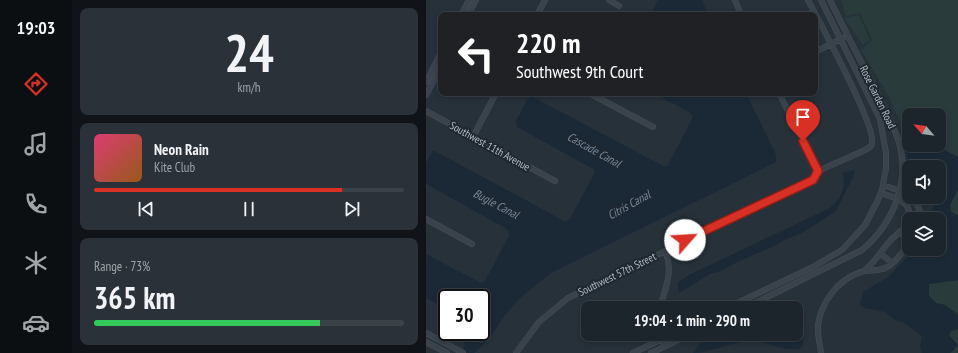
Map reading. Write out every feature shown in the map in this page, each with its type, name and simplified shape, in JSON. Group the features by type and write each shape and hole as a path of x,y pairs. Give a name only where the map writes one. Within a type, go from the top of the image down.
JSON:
{"street":[{"path":"463,12 469,0"},
{"path":"470,12 476,0"},
{"path":"538,12 544,0"},
{"path":"609,0 619,6"},
{"path":"735,0 740,12"},
{"name":"Rose Garden Road","path":"808,0 814,12"},
{"name":"Rose Garden Road","path":"742,301 813,267 842,250 865,225 881,193 886,161 882,128 876,111 821,0"},
{"name":"Rose Garden Road","path":"759,301 862,250 875,239 885,225 900,191 902,168 898,139 830,0"},
{"name":"Rose Garden Road","path":"818,20 866,118 872,143"},
{"path":"818,51 847,36"},
{"path":"426,82 438,59"},
{"path":"426,95 438,73"},
{"path":"473,137 494,96"},
{"path":"596,96 653,127"},
{"path":"780,96 818,171"},
{"name":"Southwest 11th Avenue","path":"426,111 555,182"},
{"name":"Southwest 57th Street","path":"516,353 539,322 563,302 578,292 813,180 818,171 869,148 872,143"},
{"path":"883,185 900,191"},
{"path":"881,193 898,198 908,207 908,212"},
{"path":"426,219 472,244"},
{"path":"821,353 818,325 826,302 835,289 845,280 865,270 902,230"},
{"path":"662,301 669,271 668,258 664,251"},
{"path":"865,270 882,270 892,263 902,252"},
{"path":"881,254 892,263"},
{"path":"426,333 461,352"},
{"path":"633,353 654,341"},
{"path":"663,341 665,346"},
{"path":"651,353 676,341"},
{"path":"426,342 447,353"}],"shaded area":[{"path":"841,0 958,0 958,157 946,151 946,108 902,108 902,127 887,93 861,50 872,40 860,13 846,16"},
{"path":"859,15 870,40 863,45 844,18"},
{"path":"958,189 958,216 951,212 950,205"},
{"path":"958,280 958,315 945,305 936,303 929,296 929,284"},
{"path":"958,329 958,353 950,353 955,350 949,335 951,331"}],"water":[{"path":"658,0 702,0 707,12 652,12"},
{"path":"659,96 747,96 776,155 776,162 551,273 520,298 505,315 490,338 490,289 438,289 438,304 426,298 426,254 481,283 485,281 510,234 507,229 426,184 426,163 433,150 566,222 570,219 595,170 517,127 516,121 528,98 533,97 665,167 668,165 693,117 689,112"},
{"path":"946,151 958,157 958,189 950,205 951,212 958,216 958,280 929,284 929,296 936,303 945,305 958,315 958,329 951,331 949,335 958,345 950,353 922,353 920,347 922,336 903,322 896,321 885,312 864,308 860,305 863,292 888,277 908,256 946,256 946,212 931,212 934,204 946,204 946,160 908,160 907,152"},
{"path":"852,170 855,171 853,177 836,211 802,233 737,262 721,271 710,274 681,292 678,291 678,282 691,274 830,208 842,192 844,183 843,173"},
{"path":"465,341 487,341 474,353 461,353 465,346"},
{"path":"746,341 708,351 693,353 701,342"},
{"path":"754,341 803,341 803,344 800,349 794,350"}],"route":[{"path":"685,240 813,180 817,176 818,171 803,141"}],"water label":[{"name":"Cascade Canal","path":"594,150"},
{"name":"Bugle Canal","path":"496,204"},
{"name":"Citris Canal","path":"629,205"}]}
